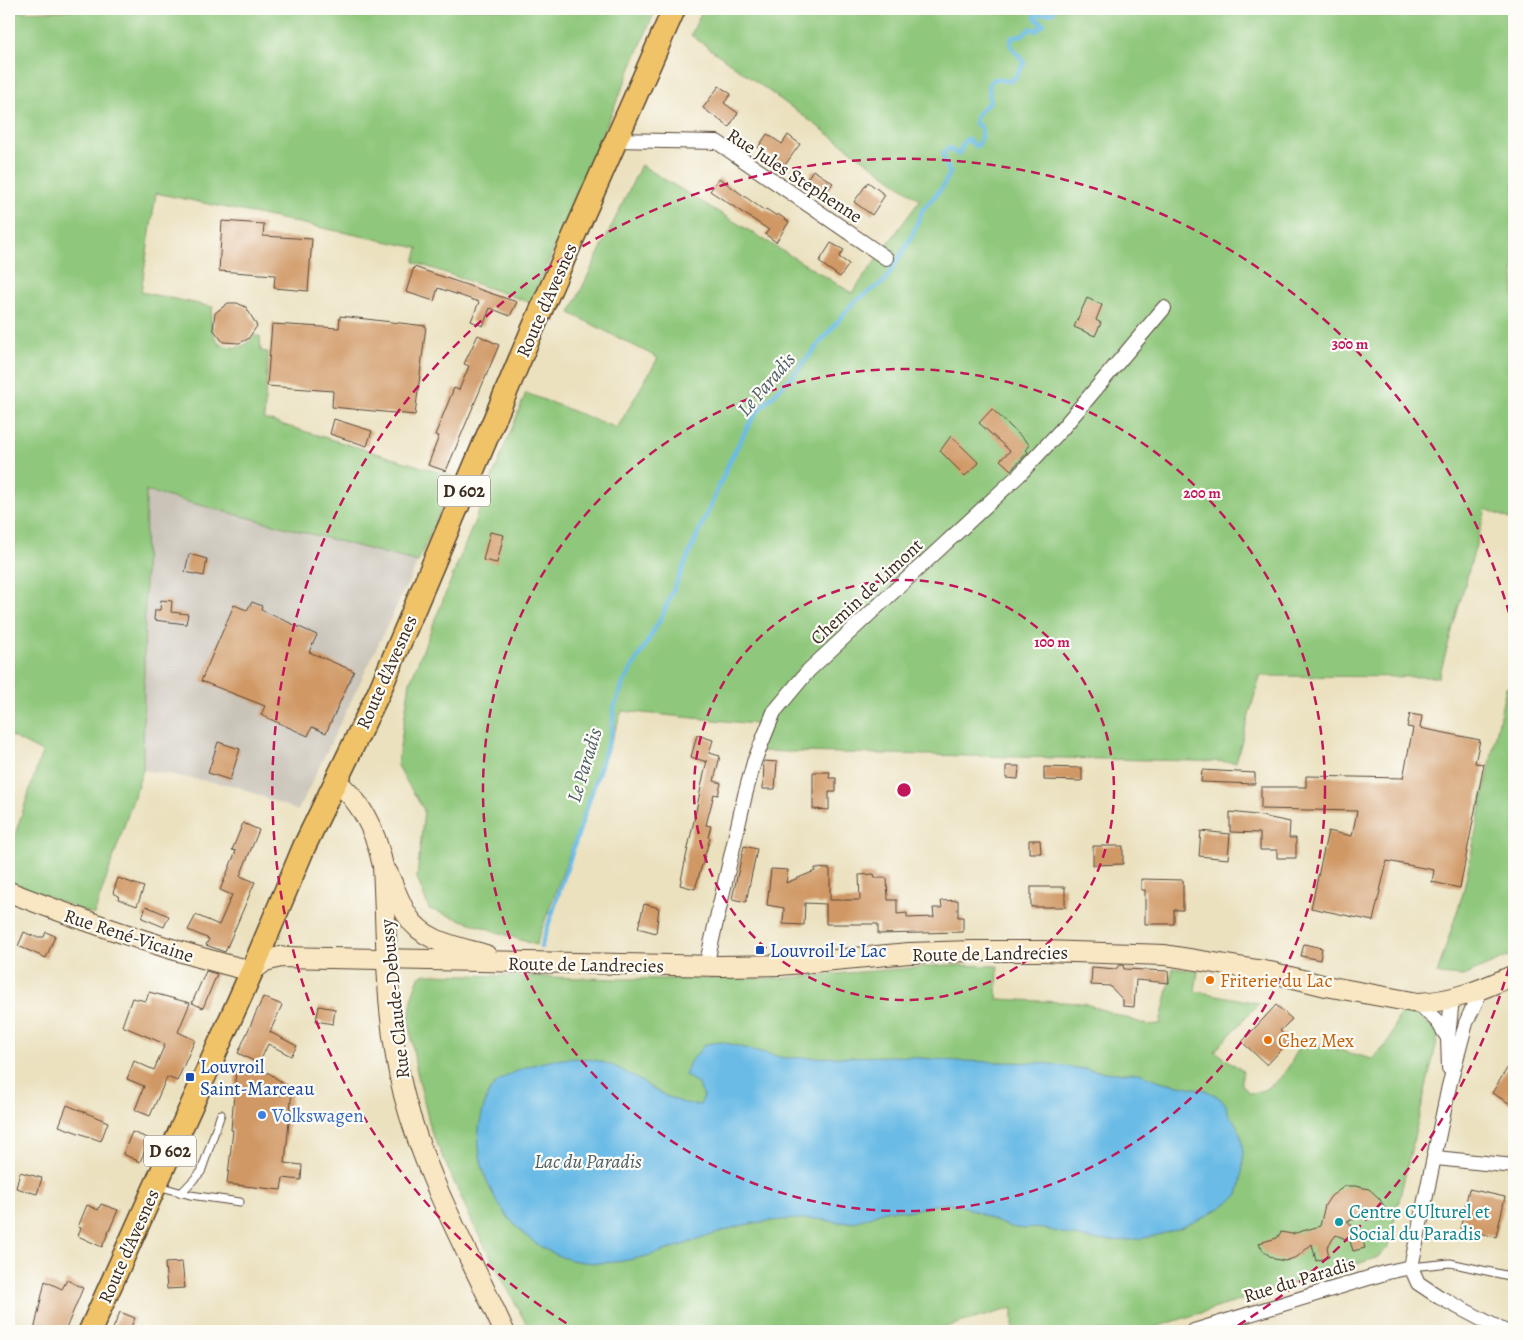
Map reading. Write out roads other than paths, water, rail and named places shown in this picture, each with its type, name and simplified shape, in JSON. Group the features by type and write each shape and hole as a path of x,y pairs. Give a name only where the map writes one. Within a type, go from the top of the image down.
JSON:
{"main road":[{"name":"Route d'Avesnes","path":"90,1331 335,781 378,692 527,342 674,9"},
{"name":"Rue Claude-Debussy","path":"335,781 349,792 361,809 378,843 383,866 388,959 398,1062 416,1133 451,1220 504,1331"},
{"path":"383,866 406,914 416,927 442,942 514,962"},
{"name":"Rue René-Vicaine","path":"9,892 88,923 193,957 252,971"},
{"name":"Route de Landrecies","path":"252,971 265,961 280,957 706,966 780,965 909,953 1043,951 1165,955 1260,971 1326,986 1418,1003 1437,1002 1481,990 1514,975"}],"street":[{"name":"Rue Jules Stephenne","path":"616,140 717,142 886,258"},
{"name":"Chemin de Limont","path":"706,966 750,778 774,712 809,670 1019,475 1061,430 1164,308"},
{"path":"1481,990 1466,1023 1449,1086 1436,1158 1411,1266 1418,1283 1439,1297 1504,1331"},
{"path":"1449,1086 1448,1038 1452,998"},
{"path":"1418,1003 1438,1022 1448,1038"},
{"path":"1436,1158 1514,1166"},
{"name":"Rue du Paradis","path":"1194,1331 1411,1266"}],"lane":[{"path":"181,1193 202,1172 221,1114"},
{"path":"155,1185 181,1193 240,1202"},
{"path":"1411,1266 1450,1263 1514,1277"}],"water":[{"name":"Lac du Paradis","path":"722,1042 784,1058 897,1056 957,1061 1042,1063 1112,1073 1139,1073 1163,1082 1205,1090 1217,1096 1226,1104 1226,1108 1241,1136 1243,1162 1238,1195 1206,1216 1188,1225 1134,1240 1095,1240 1045,1229 1016,1228 960,1205 947,1204 907,1211 890,1210 852,1222 799,1219 752,1224 736,1227 659,1253 640,1258 604,1263 568,1259 547,1250 528,1237 511,1220 497,1201 486,1179 480,1156 479,1133 483,1110 491,1089 497,1083 514,1072 544,1062 563,1059 585,1059 604,1063 621,1070 666,1096 682,1102 700,1105 704,1096 697,1083 685,1075 690,1062 705,1044"}],"waterway":[{"name":"Le Paradis","path":"541,947 612,731 614,707 623,684 661,618 730,461 747,428 756,413 794,374 854,302 885,281 911,238 923,209 942,188 950,173 943,153 949,148 959,155 967,139 976,146 979,144 982,135 981,127 975,123 977,115 990,101 989,84 994,79 1009,81 1015,78 1024,63 1010,44 1012,38 1022,35 1032,28 1035,31 1044,24 1036,19 1035,15 1053,12 1053,9"}],"place":[{"name":"Louvroil Le Lac","path":"760,950"},
{"name":"Friterie du Lac","path":"1210,980"},
{"name":"Chez Mex","path":"1268,1040"},
{"name":"Louvroil Saint-Marceau","path":"190,1077"},
{"name":"Volkswagen","path":"262,1115"},
{"name":"Centre CUlturel et Social du Paradis","path":"1339,1222"}]}
